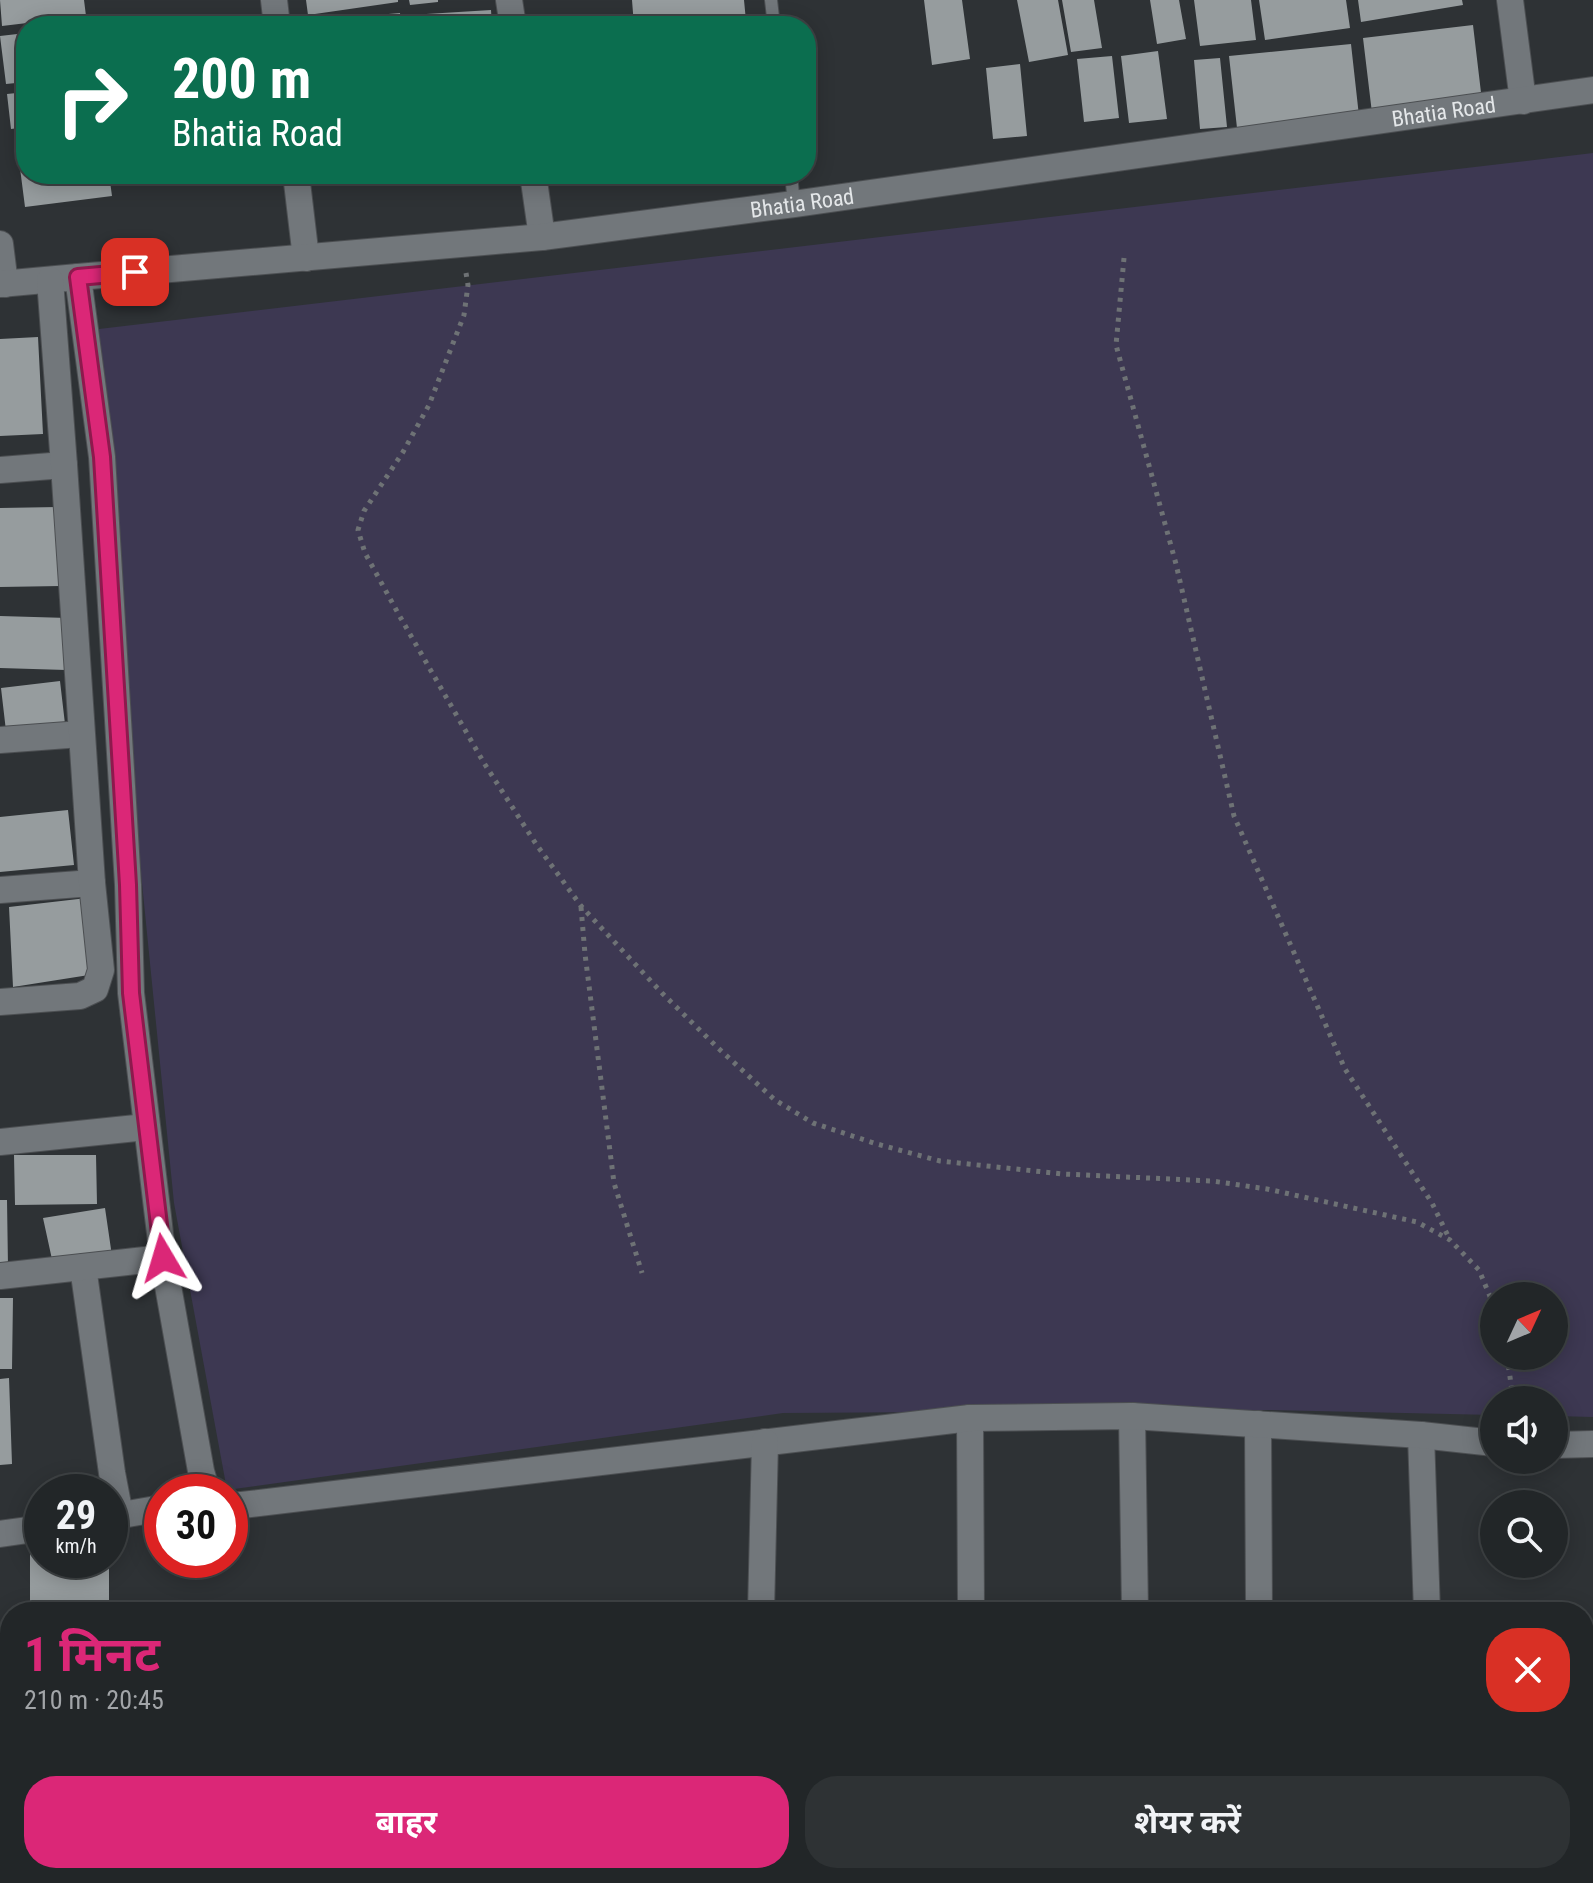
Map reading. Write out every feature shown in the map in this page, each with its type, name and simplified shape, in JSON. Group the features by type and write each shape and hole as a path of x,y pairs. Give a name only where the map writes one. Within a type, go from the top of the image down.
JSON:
{"street":[{"path":"1510,0 1523,101"},
{"name":"Bhatia Road","path":"2,284 542,237 1523,101 1587,95"},
{"path":"297,184 306,258"},
{"path":"534,184 542,237"},
{"path":"0,244 2,284"},
{"path":"78,277 102,457 128,885 131,993 163,1258 202,1474"},
{"path":"0,1002 80,996 95,989 101,970 92,883 50,280"},
{"path":"0,470 64,465"},
{"path":"0,740 81,734"},
{"path":"0,890 92,883"},
{"path":"0,1142 146,1127"},
{"path":"0,1276 163,1258"},
{"path":"83,1267 112,1474"},
{"path":"1132,1416 1135,1602"},
{"path":"248,1504 970,1418 1132,1416 1480,1441"},
{"path":"970,1418 971,1602"},
{"path":"1258,1424 1259,1602"},
{"path":"1421,1435 1427,1602"},
{"path":"761,1602 765,1442"},
{"path":"1568,1445 1593,1444"},
{"path":"0,1534 24,1531"},
{"path":"0,1800 0,1807"}],"lane":[{"path":"792,184 794,204"}],"path":[{"path":"461,244 468,285 464,315 429,405 403,452 364,511 358,530 365,553 484,763 536,844 581,906 662,993 775,1100 813,1123 940,1161 1063,1174 1212,1181 1267,1189 1417,1222 1450,1240 1479,1270 1484,1282"},
{"path":"1124,258 1116,345 1176,564 1234,816 1345,1069 1432,1203 1450,1240"},
{"path":"581,906 614,1183 642,1273"}],"shaded area":[{"path":"1593,153 1593,1417 1568,1416 1568,1386 1480,1386 1480,1415 1267,1410 783,1413 248,1487 248,1474 224,1474 174,1203 127,733 99,329"}],"building":[{"path":"0,0 84,0 86,16 16,16 16,24 2,26"},
{"path":"306,0 398,0 398,2 308,15"},
{"path":"409,0 438,0 438,2 410,5"},
{"path":"632,0 744,0 746,16 633,16"},
{"path":"924,0 962,0 970,59 932,65"},
{"path":"1017,0 1058,0 1068,55 1029,62"},
{"path":"1062,0 1094,0 1102,48 1071,52"},
{"path":"1150,0 1179,0 1186,39 1157,44"},
{"path":"1194,0 1251,0 1256,40 1200,46"},
{"path":"1259,0 1346,0 1350,28 1265,40"},
{"path":"1358,0 1462,0 1463,5 1361,22"},
{"path":"491,10 491,16 410,16"},
{"path":"400,13 400,16 366,16"},
{"path":"1473,25 1482,101 1372,113 1363,38"},
{"path":"16,34 16,83 6,84 0,36"},
{"path":"1351,44 1359,116 1237,128 1229,56"},
{"path":"1158,51 1167,119 1129,123 1121,56"},
{"path":"1112,56 1119,118 1084,122 1077,59"},
{"path":"1220,58 1227,127 1200,129 1194,60"},
{"path":"1020,64 1027,136 993,139 986,68"},
{"path":"16,93 16,128 11,129 7,94"},
{"path":"22,184 110,184 112,196 25,207"},
{"path":"38,337 43,434 0,436 0,339"},
{"path":"58,507 61,586 0,587 0,508"},
{"path":"0,616 68,618 66,670 0,668"},
{"path":"60,681 65,724 6,731 1,688"},
{"path":"68,810 74,865 0,872 0,817"},
{"path":"87,898 89,975 13,987 9,907"},
{"path":"14,1155 96,1155 97,1204 15,1205"},
{"path":"0,1200 7,1200 8,1267 0,1267"},
{"path":"105,1208 112,1256 53,1264 43,1218"},
{"path":"0,1298 13,1298 12,1369 0,1369"},
{"path":"9,1378 12,1464 0,1465 0,1379"},
{"path":"30,1578 109,1578 109,1602 30,1602"}],"route":[{"path":"135,272 78,277 102,457 128,885 131,993 163,1258"}]}
